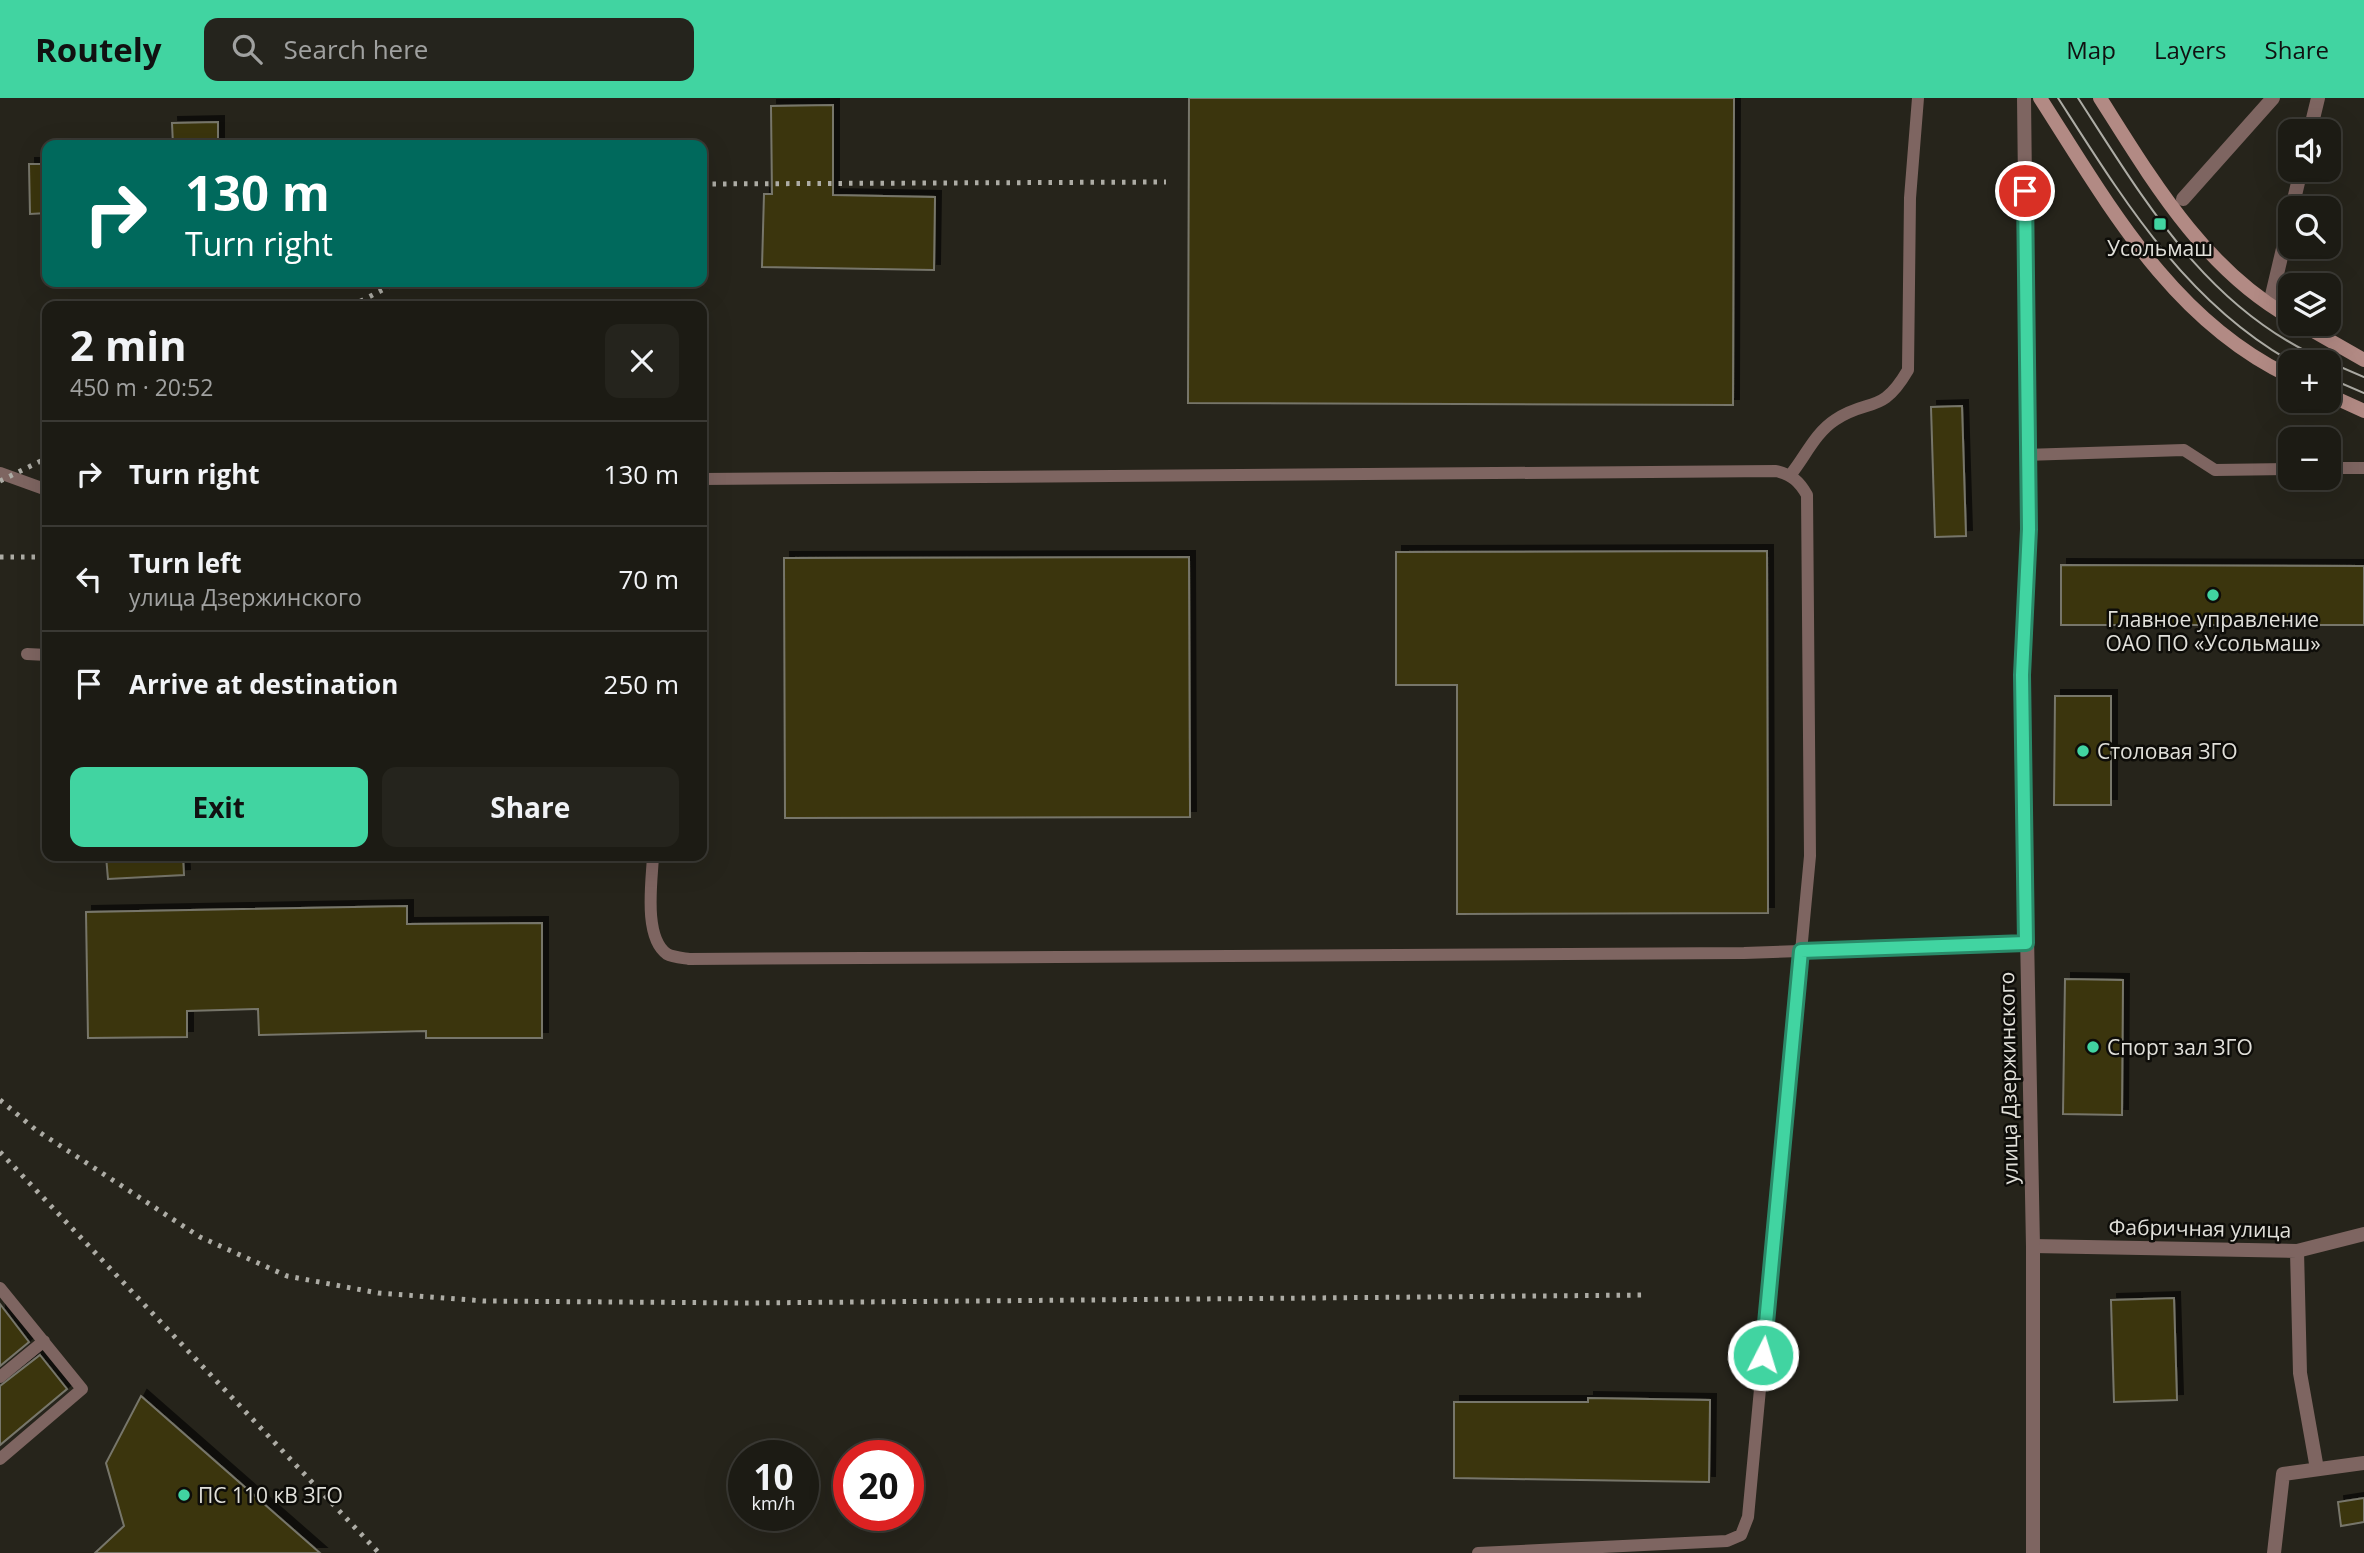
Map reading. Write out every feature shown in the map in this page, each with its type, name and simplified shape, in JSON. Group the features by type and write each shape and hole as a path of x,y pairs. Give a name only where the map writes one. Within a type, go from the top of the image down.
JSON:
{"main road":[{"path":"2040,98 2155,271 2198,314 2241,348 2278,369"},
{"path":"2100,98 2156,187 2194,238 2268,306 2278,311"},
{"path":"2322,336 2364,360"},
{"path":"2341,400 2364,411"}],"street":[{"name":"улица Дзержинского","path":"2024,98 2029,529 2022,675 2033,1246 2033,1553"},
{"path":"2183,199 2273,98"},
{"path":"2313,119 2318,98"},
{"path":"2272,295 2281,259"},
{"name":"Фабричная улица","path":"2033,1246 2297,1251 2364,1234"},
{"path":"2297,1251 2301,1373 2317,1469"},
{"path":"2274,1553 2283,1474 2364,1463"}],"lane":[{"path":"1790,474 1820,432 1836,419 1884,401 1897,388 1908,370 1910,198 1918,98"},
{"path":"2028,455 2183,450 2215,470 2278,469"},
{"path":"2341,468 2364,468"},
{"path":"707,479 1762,471 1790,474 1801,483 1807,495 1810,856 1748,1517 1741,1535 1727,1541 1478,1553"},
{"path":"0,473 42,488"},
{"path":"27,654 42,655"},
{"path":"653,861 651,919 658,943 667,954 689,959 1801,951 2026,943"},
{"path":"0,1459 82,1389 2,1293"},
{"path":"0,1377 44,1341"}],"building":[{"path":"1189,98 1734,98 1733,405 1188,403"},
{"path":"833,105 833,195 935,197 934,270 762,267 764,194 772,194 771,106"},
{"path":"218,122 218,140 173,140 172,123"},
{"path":"29,164 42,164 42,213 30,214"},
{"path":"1962,406 1966,536 1935,537 1931,407"},
{"path":"1767,551 1768,913 1457,914 1457,685 1396,685 1396,552"},
{"path":"1189,557 1190,817 785,818 784,558"},
{"name":"Главное управление ОАО ПО «Усольмаш»","path":"2061,565 2364,566 2364,625 2061,625"},
{"name":"Столовая ЗГО","path":"2055,696 2111,696 2111,805 2054,805"},
{"path":"106,861 183,861 184,875 108,879"},
{"path":"407,906 407,924 542,923 542,1038 426,1038 426,1031 259,1035 258,1009 187,1011 187,1037 88,1038 86,912"},
{"name":"Спорт зал ЗГО","path":"2065,979 2123,980 2122,1115 2063,1114"},
{"path":"2174,1298 2177,1400 2114,1402 2111,1300"},
{"path":"0,1304 29,1342 0,1366"},
{"path":"40,1355 67,1389 0,1445 0,1386"},
{"name":"ПС 110 кВ ЗГО","path":"141,1396 320,1553 95,1553 124,1526 106,1463"},
{"path":"1588,1398 1710,1400 1709,1482 1454,1478 1454,1402 1588,1402"},
{"path":"2364,1498 2364,1522 2341,1526 2338,1502"}],"tram line":[{"path":"2058,98 2132,210 2188,279 2219,310 2278,353"},
{"path":"2078,98 2155,214 2214,284 2248,314 2306,350"},
{"path":"2341,367 2364,377"},
{"path":"2341,383 2364,393"}],"railway":[{"path":"707,184 1166,182"},
{"path":"361,301 388,287"},
{"path":"0,481 42,460"},
{"path":"0,557 42,557"},
{"path":"0,1100 36,1130 200,1237 287,1276 378,1293 484,1301 747,1303 1646,1295"},
{"path":"0,1152 379,1553"}],"place":[{"name":"Усольмаш","path":"2160,224"},
{"name":"Главное управление ОАО ПО «Усольмаш»","path":"2213,595"},
{"name":"Столовая ЗГО","path":"2083,751"},
{"name":"Спорт зал ЗГО","path":"2093,1047"},
{"name":"ПС 110 кВ ЗГО","path":"184,1495"}],"route":[{"path":"1763,1355 1801,951 2026,943 2022,675 2029,529 2025,191"}]}
